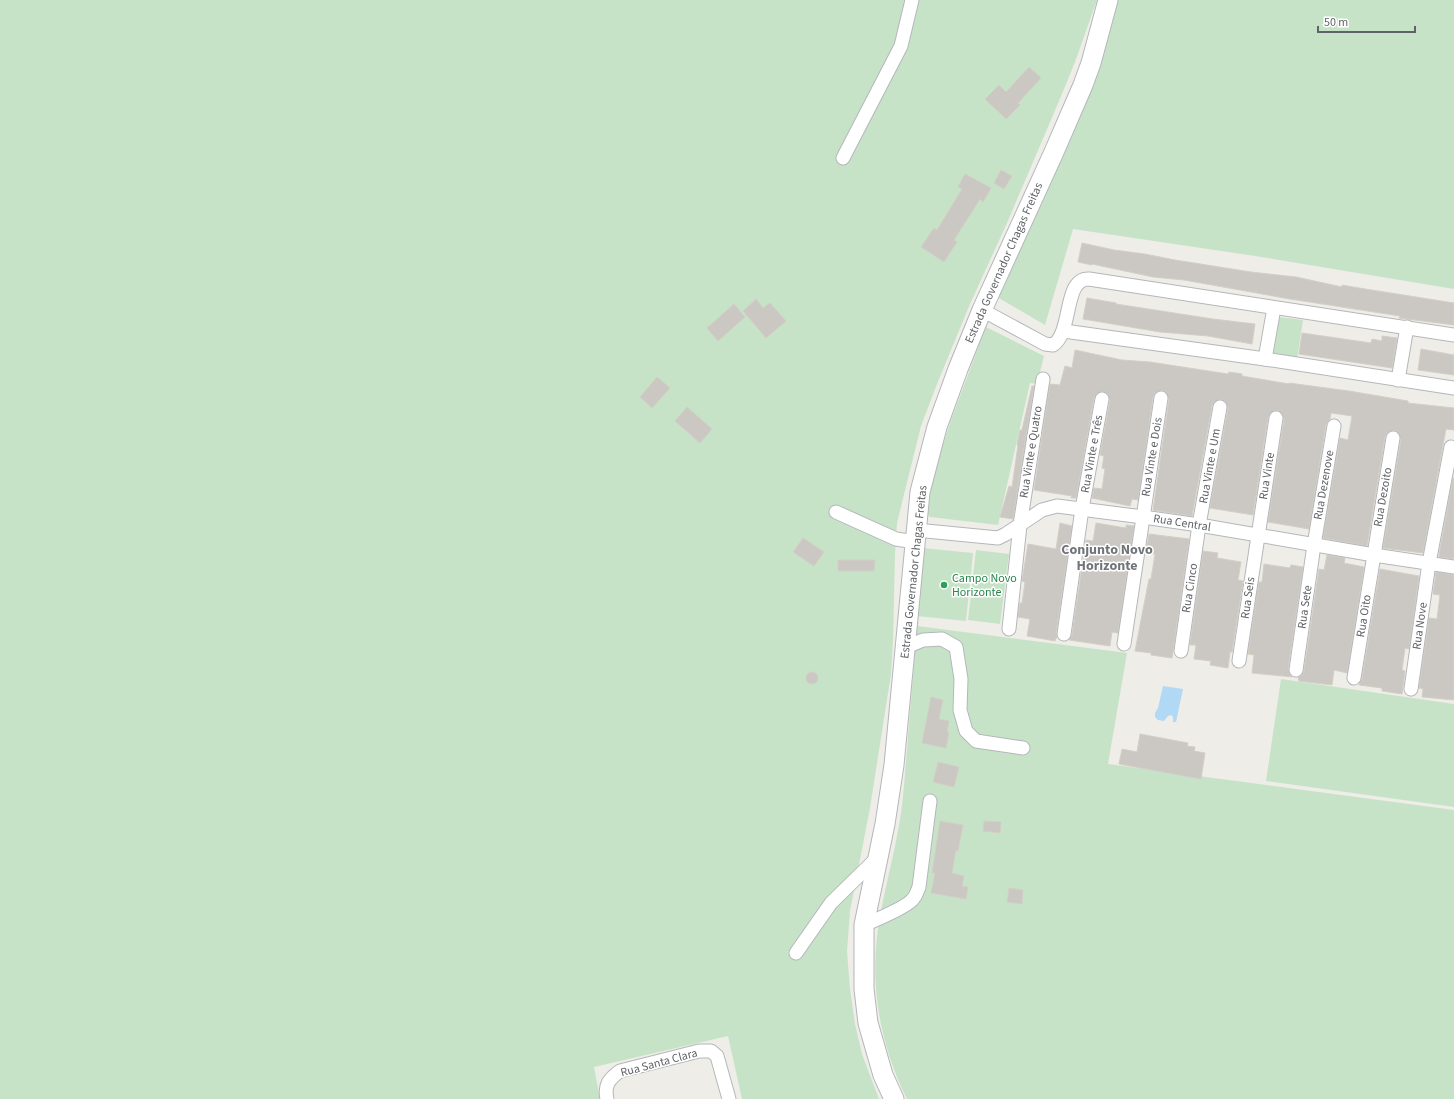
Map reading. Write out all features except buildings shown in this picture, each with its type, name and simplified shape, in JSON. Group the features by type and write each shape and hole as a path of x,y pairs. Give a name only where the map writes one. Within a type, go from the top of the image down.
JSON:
{"main road":[{"name":"Estrada Governador Chagas Freitas","path":"894,1099 883,1075 868,1024 864,988 864,925 885,824 893,773 920,492 937,427 958,369 982,310 1083,86 1108,0"}],"street":[{"path":"843,158 901,46 912,0"},
{"path":"982,310 1045,344 1056,344 1064,331 1072,293 1078,282 1084,279 1454,335"},
{"path":"1265,359 1274,308"},
{"path":"1398,380 1407,327"},
{"path":"1064,331 1265,359 1454,388"},
{"name":"Rua Vinte e Quatro","path":"1009,629 1020,525 1043,379"},
{"name":"Rua Vinte e Dois","path":"1124,644 1162,398"},
{"name":"Rua Vinte e Três","path":"1064,634 1082,509 1102,400"},
{"name":"Rua Vinte e Um","path":"1199,525 1220,407"},
{"name":"Rua Vinte","path":"1257,535 1276,418"},
{"name":"Rua Dezenove","path":"1314,545 1334,426"},
{"name":"Rua Dezoito","path":"1374,555 1393,438"},
{"name":"Rua Nove","path":"1411,689 1429,563 1451,447"},
{"name":"Rua Central","path":"836,512 896,539 915,536 993,538 1006,534 1046,508 1057,506 1199,525 1454,567"},
{"name":"Rua Cinco","path":"1180,652 1199,525"},
{"name":"Rua Seis","path":"1239,661 1257,535"},
{"name":"Rua Sete","path":"1296,670 1314,545"},
{"name":"Rua Oito","path":"1354,678 1374,555"},
{"path":"906,647 923,640 942,640 956,647 960,679 960,710 966,731 976,741 1023,748"},
{"path":"864,925 904,906 916,896 919,887 930,801"},
{"path":"796,953 831,903 878,857"},
{"name":"Rua Santa Clara","path":"607,1093 610,1078 620,1070 699,1051 711,1051 717,1056 729,1099"}],"green space":[{"path":"0,0 1097,0 1062,94 1007,223 970,304 937,384 921,426 897,523 891,674 870,808 850,911 847,951 855,1024 862,1054 879,1099 742,1099 728,1036 594,1067 600,1099 0,1099"},
{"path":"1114,0 1454,0 1454,289 1255,256 1073,229 1045,325 997,297"},
{"path":"1278,317 1303,320 1297,360 1272,356"},
{"path":"986,327 1044,356 1037,384 1030,383 998,525 930,517 926,506 927,493 951,420"},
{"name":"Campo Novo Horizonte","path":"923,548 973,553 966,621 916,616"},
{"path":"976,550 1009,554 1000,624 968,620"},
{"path":"917,626 1127,653 1108,764 1454,810 1454,1099 907,1099 889,1056 883,1033 878,1010 875,964 880,917 902,805"},
{"path":"1281,679 1454,704 1454,807 1266,781"}],"water":[{"path":"1163,686 1183,689 1176,722 1173,722 1173,717 1171,715 1164,721 1158,720 1155,717"}],"place":[{"name":"Campo Novo Horizonte","path":"944,585"}],"district":[{"name":"Conjunto Novo Horizonte","path":"1107,558"}]}
